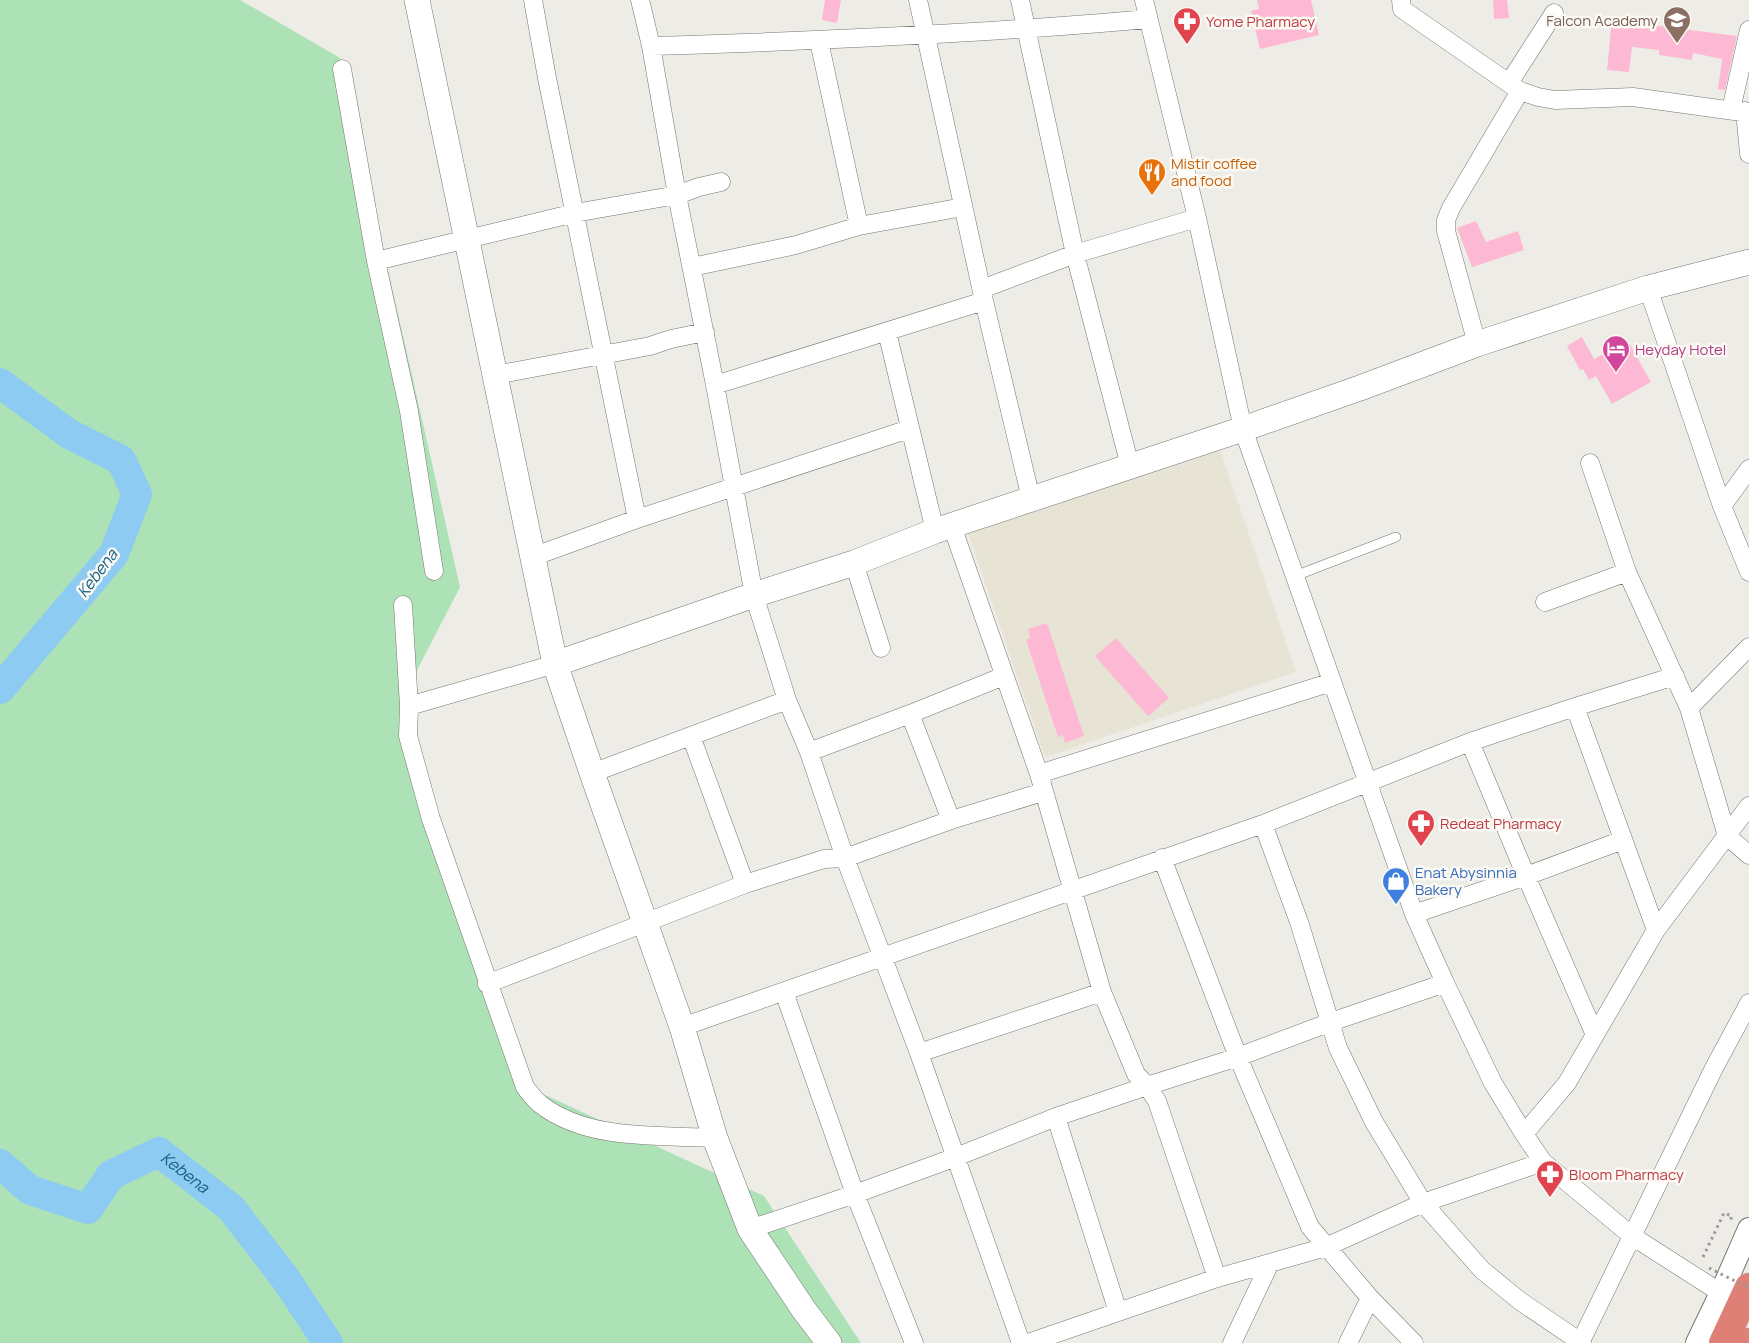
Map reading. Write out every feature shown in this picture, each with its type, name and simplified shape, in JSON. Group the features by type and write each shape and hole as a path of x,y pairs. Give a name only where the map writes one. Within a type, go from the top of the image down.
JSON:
{"highway":[{"path":"1722,1343 1749,1287"}],"main road":[{"path":"417,0 532,557 556,664 592,773 682,1027 715,1138 750,1229 804,1310 829,1343"},
{"path":"556,664 1031,499 1243,429 1360,388 1476,344 1648,288 1748,266"}],"street":[{"path":"533,0 637,519"},
{"path":"640,0 651,46 677,195 716,385 754,595 787,700 808,752 844,858 919,1053 1021,1343"},
{"path":"918,0 963,208 1031,499"},
{"path":"1020,0 1075,254 1130,466"},
{"path":"1144,0 1197,218 1243,429 1414,914 1493,1083 1543,1162 1632,1236 1721,1293"},
{"path":"1397,3 1514,87 1538,98 1555,100 1633,97 1742,111"},
{"path":"1476,344 1446,231 1446,220 1554,13"},
{"path":"651,46 926,36 1027,30 1148,19"},
{"path":"1749,30 1742,111 1749,154"},
{"path":"819,41 859,226"},
{"path":"342,69 376,261 409,411 434,572"},
{"path":"376,261 575,213 677,195 721,182"},
{"path":"692,267 796,245 859,226 963,208"},
{"path":"716,385 887,332 983,295 1075,254 1197,218"},
{"path":"1648,288 1722,506 1749,572"},
{"path":"495,375 650,346 671,339 705,332"},
{"path":"887,332 909,428 944,529 1004,676 1039,774 1102,992 1136,1074 1157,1101 1217,1278"},
{"path":"532,557 733,486 909,428"},
{"path":"1590,463 1627,572 1689,708 1726,836 1749,855"},
{"path":"1722,506 1749,469"},
{"path":"854,562 881,648"},
{"path":"1545,602 1627,572"},
{"path":"403,605 409,706 408,736 431,819 525,1087 539,1103 559,1117 608,1133 715,1138"},
{"path":"1689,708 1749,647"},
{"path":"409,706 556,664"},
{"path":"808,752 1004,676"},
{"path":"682,1027 1263,824 1470,742 1675,676"},
{"path":"1039,774 1332,682"},
{"path":"592,773 787,700"},
{"path":"1575,707 1656,930"},
{"path":"910,714 951,820"},
{"path":"691,736 745,884"},
{"path":"1470,742 1595,1035"},
{"path":"488,984 745,884 824,859 844,858 951,820 1044,792"},
{"path":"1524,1134 1567,1083 1656,930 1749,806"},
{"path":"1263,824 1299,922 1338,1048 1374,1122 1423,1202 1482,1270 1520,1301 1580,1343 1714,1068 1749,1003"},
{"path":"1414,914 1526,876 1623,840"},
{"path":"1162,858 1238,1057 1310,1227 1370,1298 1414,1343"},
{"path":"750,1229 855,1194 956,1157 1056,1117 1238,1057 1331,1022 1445,983"},
{"path":"784,992 855,1194 914,1343"},
{"path":"919,1053 1102,992"},
{"path":"1056,1117 1118,1312"},
{"path":"1028,1343 1217,1278 1326,1247 1423,1202 1543,1162"},
{"path":"1697,1343 1721,1293 1739,1227"},
{"path":"1232,1343 1270,1263"},
{"path":"1348,1343 1370,1298"}],"lane":[{"path":"1295,576 1396,537"}],"path":[{"path":"1703,1257 1724,1213 1732,1216 1739,1227"},
{"path":"1713,1260 1709,1268 1749,1287"}],"shaded area":[{"path":"1219,447 1296,672 1045,757 968,533"}],"green space":[{"path":"0,0 240,0 340,58 460,587 399,705 530,1088 764,1196 861,1343 0,1343"}],"building":[{"path":"825,0 841,0 837,23 822,20"},
{"path":"1257,0 1311,0 1319,35 1260,49 1251,11 1259,9"},
{"path":"1493,0 1507,0 1509,18 1494,19"},
{"path":"1612,20 1737,36 1725,90 1718,89 1722,59 1693,53 1692,60 1659,55 1659,50 1632,47 1629,72 1607,70"},
{"path":"1476,221 1486,242 1518,231 1524,250 1472,267 1457,228"},
{"name":"Heyday Hotel","path":"1582,337 1594,359 1628,341 1651,382 1612,404 1596,376 1589,380 1583,369 1580,370 1567,346"},
{"path":"1047,623 1084,736 1065,743 1063,735 1058,737 1026,640 1030,638 1028,629"},
{"path":"1116,638 1169,698 1148,716 1095,656"}],"waterway":[{"name":"Kebena","path":"0,383 69,434 121,460 137,494 114,554 0,689"},
{"name":"Kebena","path":"0,1164 30,1190 88,1209 111,1175 159,1152 231,1208 285,1278 328,1343"}],"place":[{"name":"Falcon Academy","path":"1677,44"},
{"name":"Yome Pharmacy","path":"1187,45"},
{"name":"Mistir coffee and food","path":"1152,196"},
{"name":"Heyday Hotel","path":"1616,373"},
{"name":"Redeat Pharmacy","path":"1421,847"},
{"name":"Enat Abysinnia Bakery","path":"1396,905"},
{"name":"Bloom Pharmacy","path":"1550,1198"}]}
